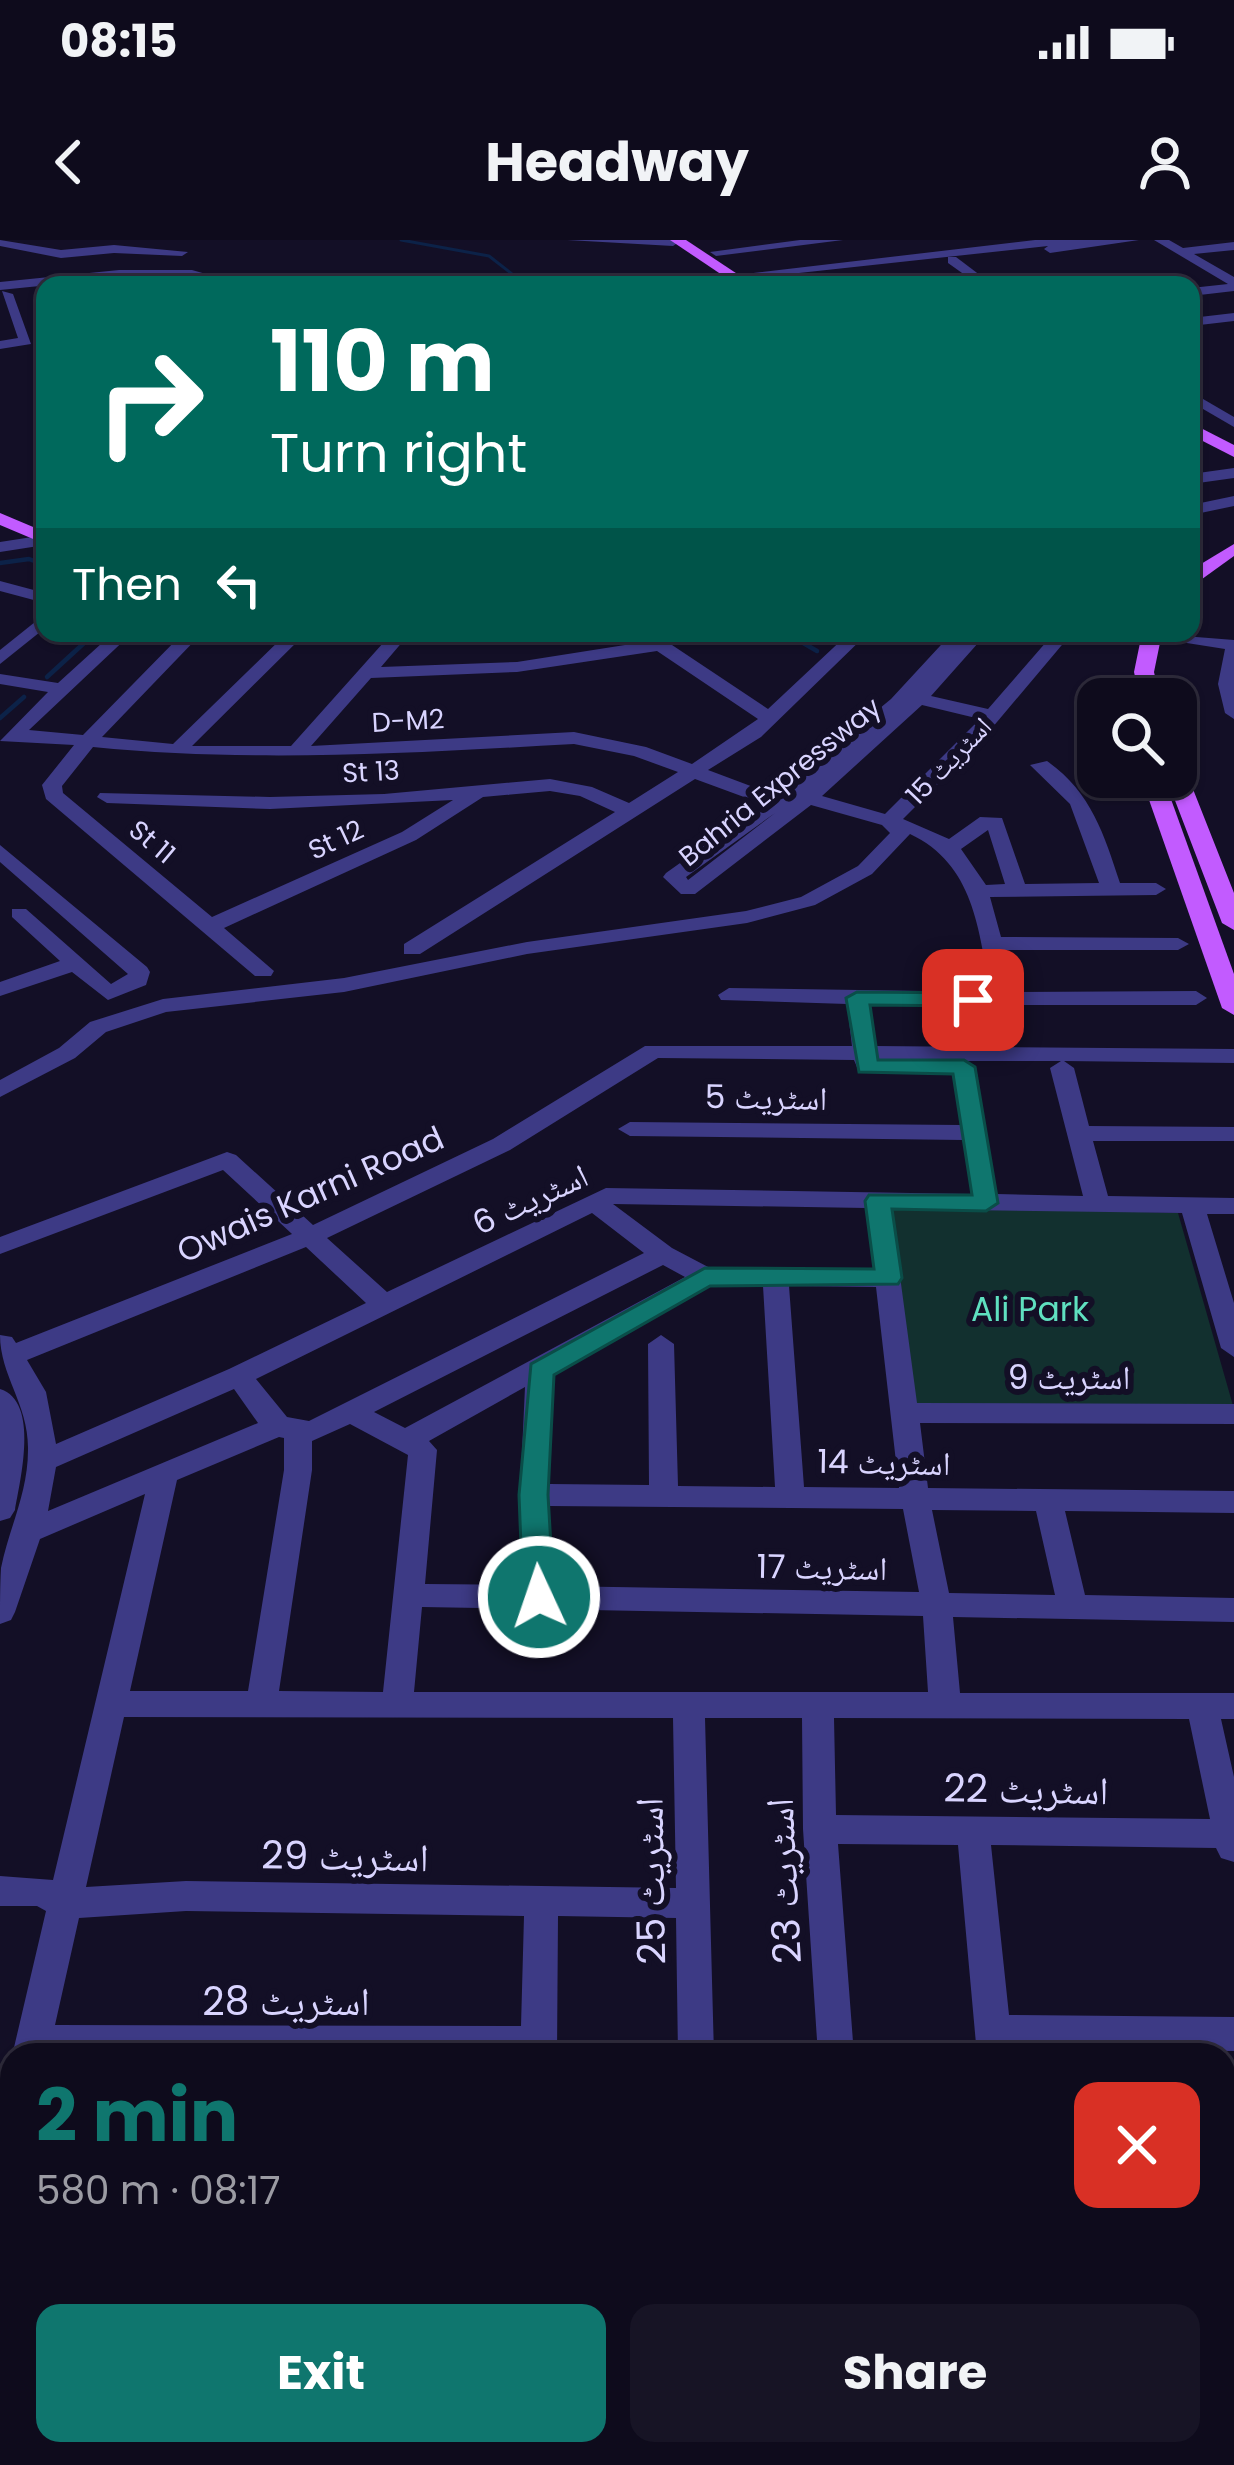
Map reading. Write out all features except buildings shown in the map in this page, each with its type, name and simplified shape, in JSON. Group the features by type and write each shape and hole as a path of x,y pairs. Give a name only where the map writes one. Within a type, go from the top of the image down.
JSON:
{"main road":[{"path":"673,241 736,276"},
{"path":"1200,439 1230,463"},
{"path":"0,518 36,540"},
{"path":"0,531 36,542"},
{"path":"1200,557 1234,538"},
{"path":"1200,571 1234,549"},
{"path":"1127,678 1130,642"},
{"path":"1145,678 1151,642"},
{"path":"1159,798 1234,1008"},
{"path":"1186,798 1228,895 1234,923"}],"street":[{"path":"574,240 673,241"},
{"path":"695,240 716,252 739,276"},
{"path":"716,252 838,240"},
{"path":"922,240 974,276"},
{"path":"815,276 1069,240"},
{"path":"778,276 1133,240"},
{"path":"1160,240 1234,285"},
{"path":"0,242 61,254 114,249 182,251"},
{"path":"1182,251 1234,246"},
{"path":"106,276 137,276"},
{"path":"1200,291 1234,285"},
{"path":"2,292 36,287"},
{"path":"2,292 36,290"},
{"path":"0,345 26,341 2,292"},
{"path":"1200,305 1234,301"},
{"path":"1200,321 1234,317"},
{"path":"1211,320 1234,334"},
{"path":"1200,402 1234,423"},
{"path":"1200,472 1230,463"},
{"path":"1200,507 1234,501"},
{"path":"0,547 36,543"},
{"path":"0,586 36,596"},
{"path":"0,659 36,627"},
{"path":"1200,640 1234,645 1227,663 1234,713"},
{"path":"7,740 113,642"},
{"path":"84,744 145,675 183,642"},
{"path":"177,750 288,642"},
{"path":"296,752 393,642"},
{"path":"656,642 770,719"},
{"path":"412,949 694,773 770,719 850,642"},
{"name":"Bahria Expressway","path":"954,642 871,729 792,801 688,890 673,877 792,801 920,699 970,642"},
{"name":"اسٹریٹ 15","path":"889,821 992,716 1055,642"},
{"path":"366,673 517,668 661,645"},
{"path":"0,679 62,689"},
{"path":"920,699 992,716"},
{"name":"D-M2","path":"7,740 296,752 574,738 639,751 694,773 792,801 889,821"},
{"name":"St 11","path":"84,744 52,785 53,796 263,971"},
{"path":"1040,765 1082,799 1111,889"},
{"name":"St 13","path":"107,797 270,803 550,785 585,791 632,812"},
{"name":"St 12","path":"210,926 409,836 478,791"},
{"path":"952,846 987,820 995,822 1017,890"},
{"path":"0,1090 51,1063 98,1027 164,1006 344,985 527,948 747,917 808,901 865,870 898,839 898,826 889,821"},
{"name":"اسٹریٹ 15","path":"889,821 924,828 952,846 980,891 1002,999"},
{"path":"0,851 46,890 139,972 138,980 108,992 9,916 46,890"},
{"path":"980,891 1156,889"},
{"path":"1194,895 1228,895"},
{"path":"991,943 1178,944"},
{"path":"0,988 73,964"},
{"path":"729,994 1196,998"},
{"path":"857,998 867,1060"},
{"name":"Owais Karni Road","path":"5,1348 308,1236 483,1152 653,1051 964,1067 1234,1068"},
{"name":"Owais Karni Road","path":"867,1060 1234,1056"},
{"path":"964,1067 986,1203"},
{"path":"1063,1068 1099,1204"},
{"name":"اسٹریٹ 5","path":"630,1129 974,1133"},
{"path":"1079,1133 1234,1134"},
{"path":"0,1246 227,1160 386,1306"},
{"name":"اسٹریٹ 6","path":"43,1461 239,1376 606,1196 1234,1206"},
{"path":"878,1201 915,1499 937,1606 945,1704"},
{"path":"594,1202 663,1255 705,1277"},
{"path":"1193,1208 1234,1348"},
{"path":"27,1532 164,1474 286,1430 313,1431 663,1255"},
{"path":"775,1275 790,1497"},
{"path":"413,1446 705,1277 889,1278"},
{"path":"661,1344 664,1496"},
{"path":"0,1612 27,1532 43,1461 32,1390 5,1348"},
{"path":"539,1597 534,1495 540,1370"},
{"path":"239,1376 286,1430 298,1470 262,1706"},
{"path":"0,1399 13,1441 2,1497"},
{"path":"350,1412 413,1446"},
{"name":"اسٹریٹ 9","path":"903,1413 1234,1414"},
{"path":"397,1707 409,1595 413,1446"},
{"path":"33,2043 115,1704 164,1474"},
{"name":"اسٹریٹ 14","path":"534,1495 1234,1502"},
{"path":"1048,1500 1073,1608"},
{"name":"اسٹریٹ 17","path":"409,1595 1234,1610"},
{"name":"اسٹریٹ 23","path":"818,1703 820,1829 835,2043"},
{"path":"115,1704 1218,1706 1232,1844"},
{"name":"اسٹریٹ 25","path":"688,1706 696,2043"},
{"name":"اسٹریٹ 22","path":"820,1829 1232,1844"},
{"path":"973,1831 993,2043 1234,2034"},
{"name":"اسٹریٹ 29","path":"0,1891 42,1891 64,1904 186,1896 693,1903"},
{"path":"539,2043 541,1901"}],"green space":[{"name":"Ali Park","path":"884,1205 1178,1213 1234,1409 906,1408"}],"waterway":[{"path":"401,240 489,256 515,276"},
{"path":"0,563 36,562"},
{"path":"47,677 85,642"},
{"path":"802,642 817,651"},
{"path":"0,718 24,697"}],"route":[{"path":"539,1597 534,1495 540,1370 705,1277 889,1278 878,1201 986,1203 964,1067 867,1067 857,998 973,1000"}]}
